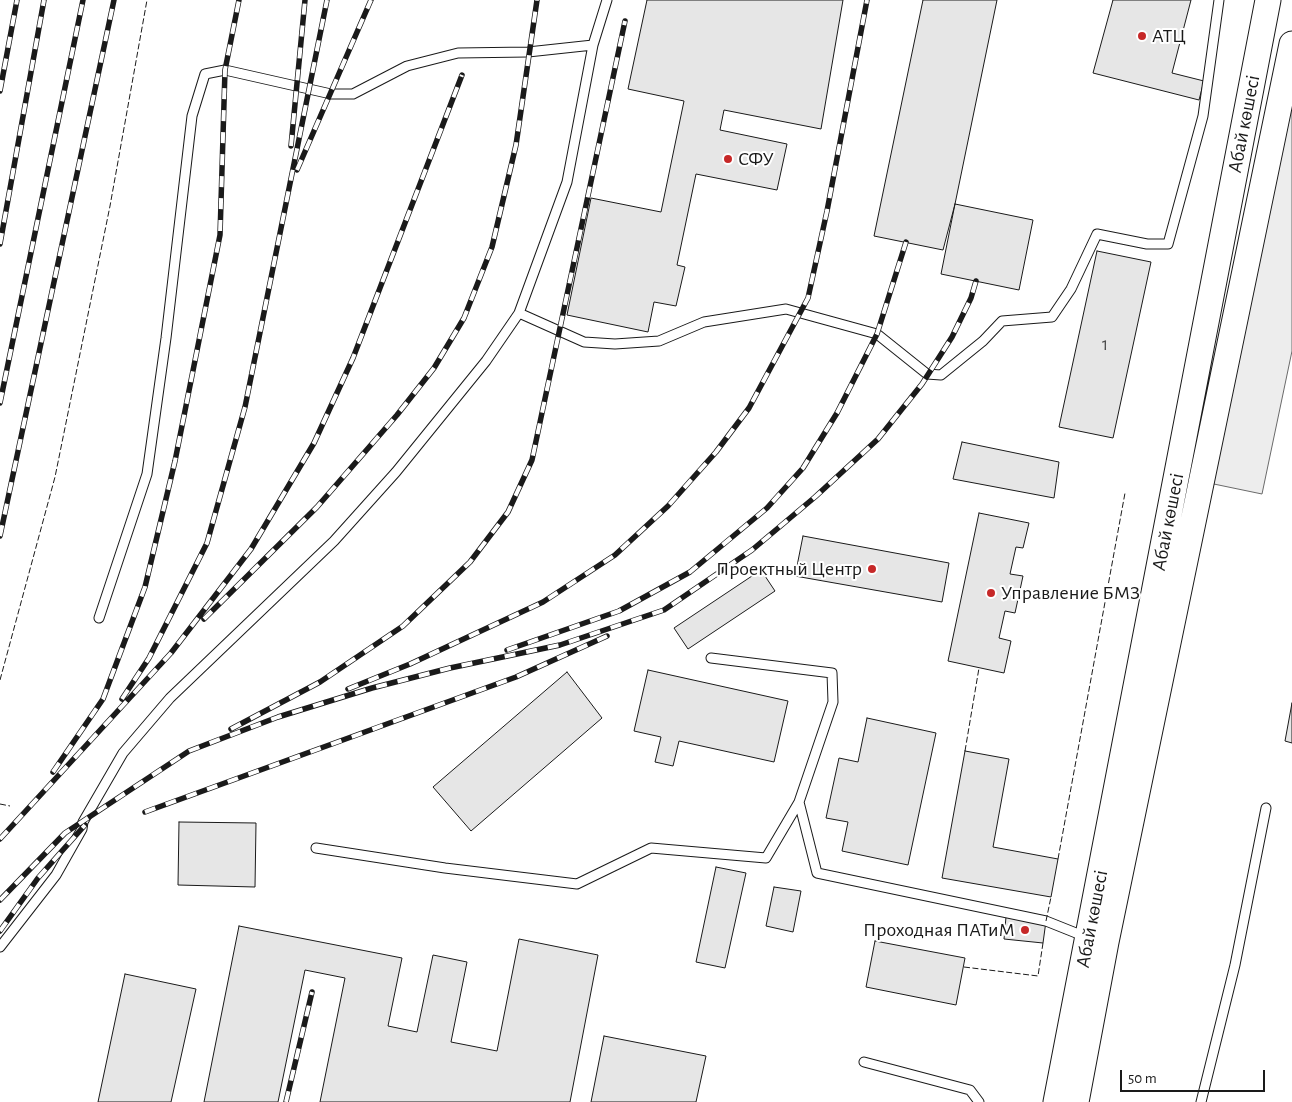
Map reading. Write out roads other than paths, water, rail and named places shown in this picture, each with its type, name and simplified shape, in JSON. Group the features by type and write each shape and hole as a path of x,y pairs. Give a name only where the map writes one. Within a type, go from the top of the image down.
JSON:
{"street":[{"name":"Абай көшесі","path":"1076,1102 1097,940 1268,0"},
{"name":"Абай көшесі","path":"1056,1102 1097,940 1292,44"}],"lane":[{"path":"0,947 56,875 82,829 82,822 123,753 170,698 334,541 396,472 486,361 519,313 568,182 593,45 607,0"},
{"path":"519,313 584,342 615,344 659,341 704,322 786,309 877,334 927,374 941,375 983,341 1002,321 1052,317 1071,289 1097,234 1148,244 1168,244 1203,116 1219,0"},
{"path":"99,618 147,474 166,338 192,116 205,74 225,70 331,94 353,94 407,66 458,53 528,52 593,45"},
{"path":"316,848 445,868 577,884 651,848 766,858 799,802 833,702 832,673 711,658"},
{"path":"799,802 817,872 1046,921 1097,940"},
{"path":"1201,1102 1235,964 1266,808"},
{"path":"864,1062 970,1090 979,1102"}],"railway":[{"path":"0,91 17,0"},
{"path":"0,244 44,0"},
{"path":"0,403 83,0"},
{"path":"0,536 114,0"},
{"path":"53,772 103,699 145,587 175,461 220,235 225,70 239,0"},
{"path":"291,146 305,0"},
{"path":"122,699 149,658 207,543 245,407 327,0"},
{"path":"297,170 371,0"},
{"path":"204,619 317,507 397,415 434,368 464,318 492,247 516,145 537,0"},
{"path":"348,689 410,664 543,602 615,555 668,506 716,452 749,408 808,298 827,211 867,0"},
{"path":"231,729 320,682 403,626 470,562 508,512 532,460 625,21"},
{"path":"0,839 171,653 251,549 314,443 353,358 462,75"},
{"path":"507,650 619,611 690,572 767,508 803,468 837,413 877,334 906,242"},
{"path":"0,900 65,833 189,751 278,717 372,688 450,668 560,645 664,610 752,550 815,497 878,439 922,384 952,337 971,298 976,281"},
{"path":"145,812 516,677 607,636"},
{"path":"0,931 38,878 85,825"},
{"path":"286,1102 312,992"}],"place":[{"name":"АТЦ","path":"1142,36"},
{"name":"СФУ","path":"728,159"},
{"name":"Проектный Центр","path":"872,569"},
{"name":"Управление БМЗ","path":"991,593"},
{"name":"Проходная ПАТиМ","path":"1025,930"}]}
